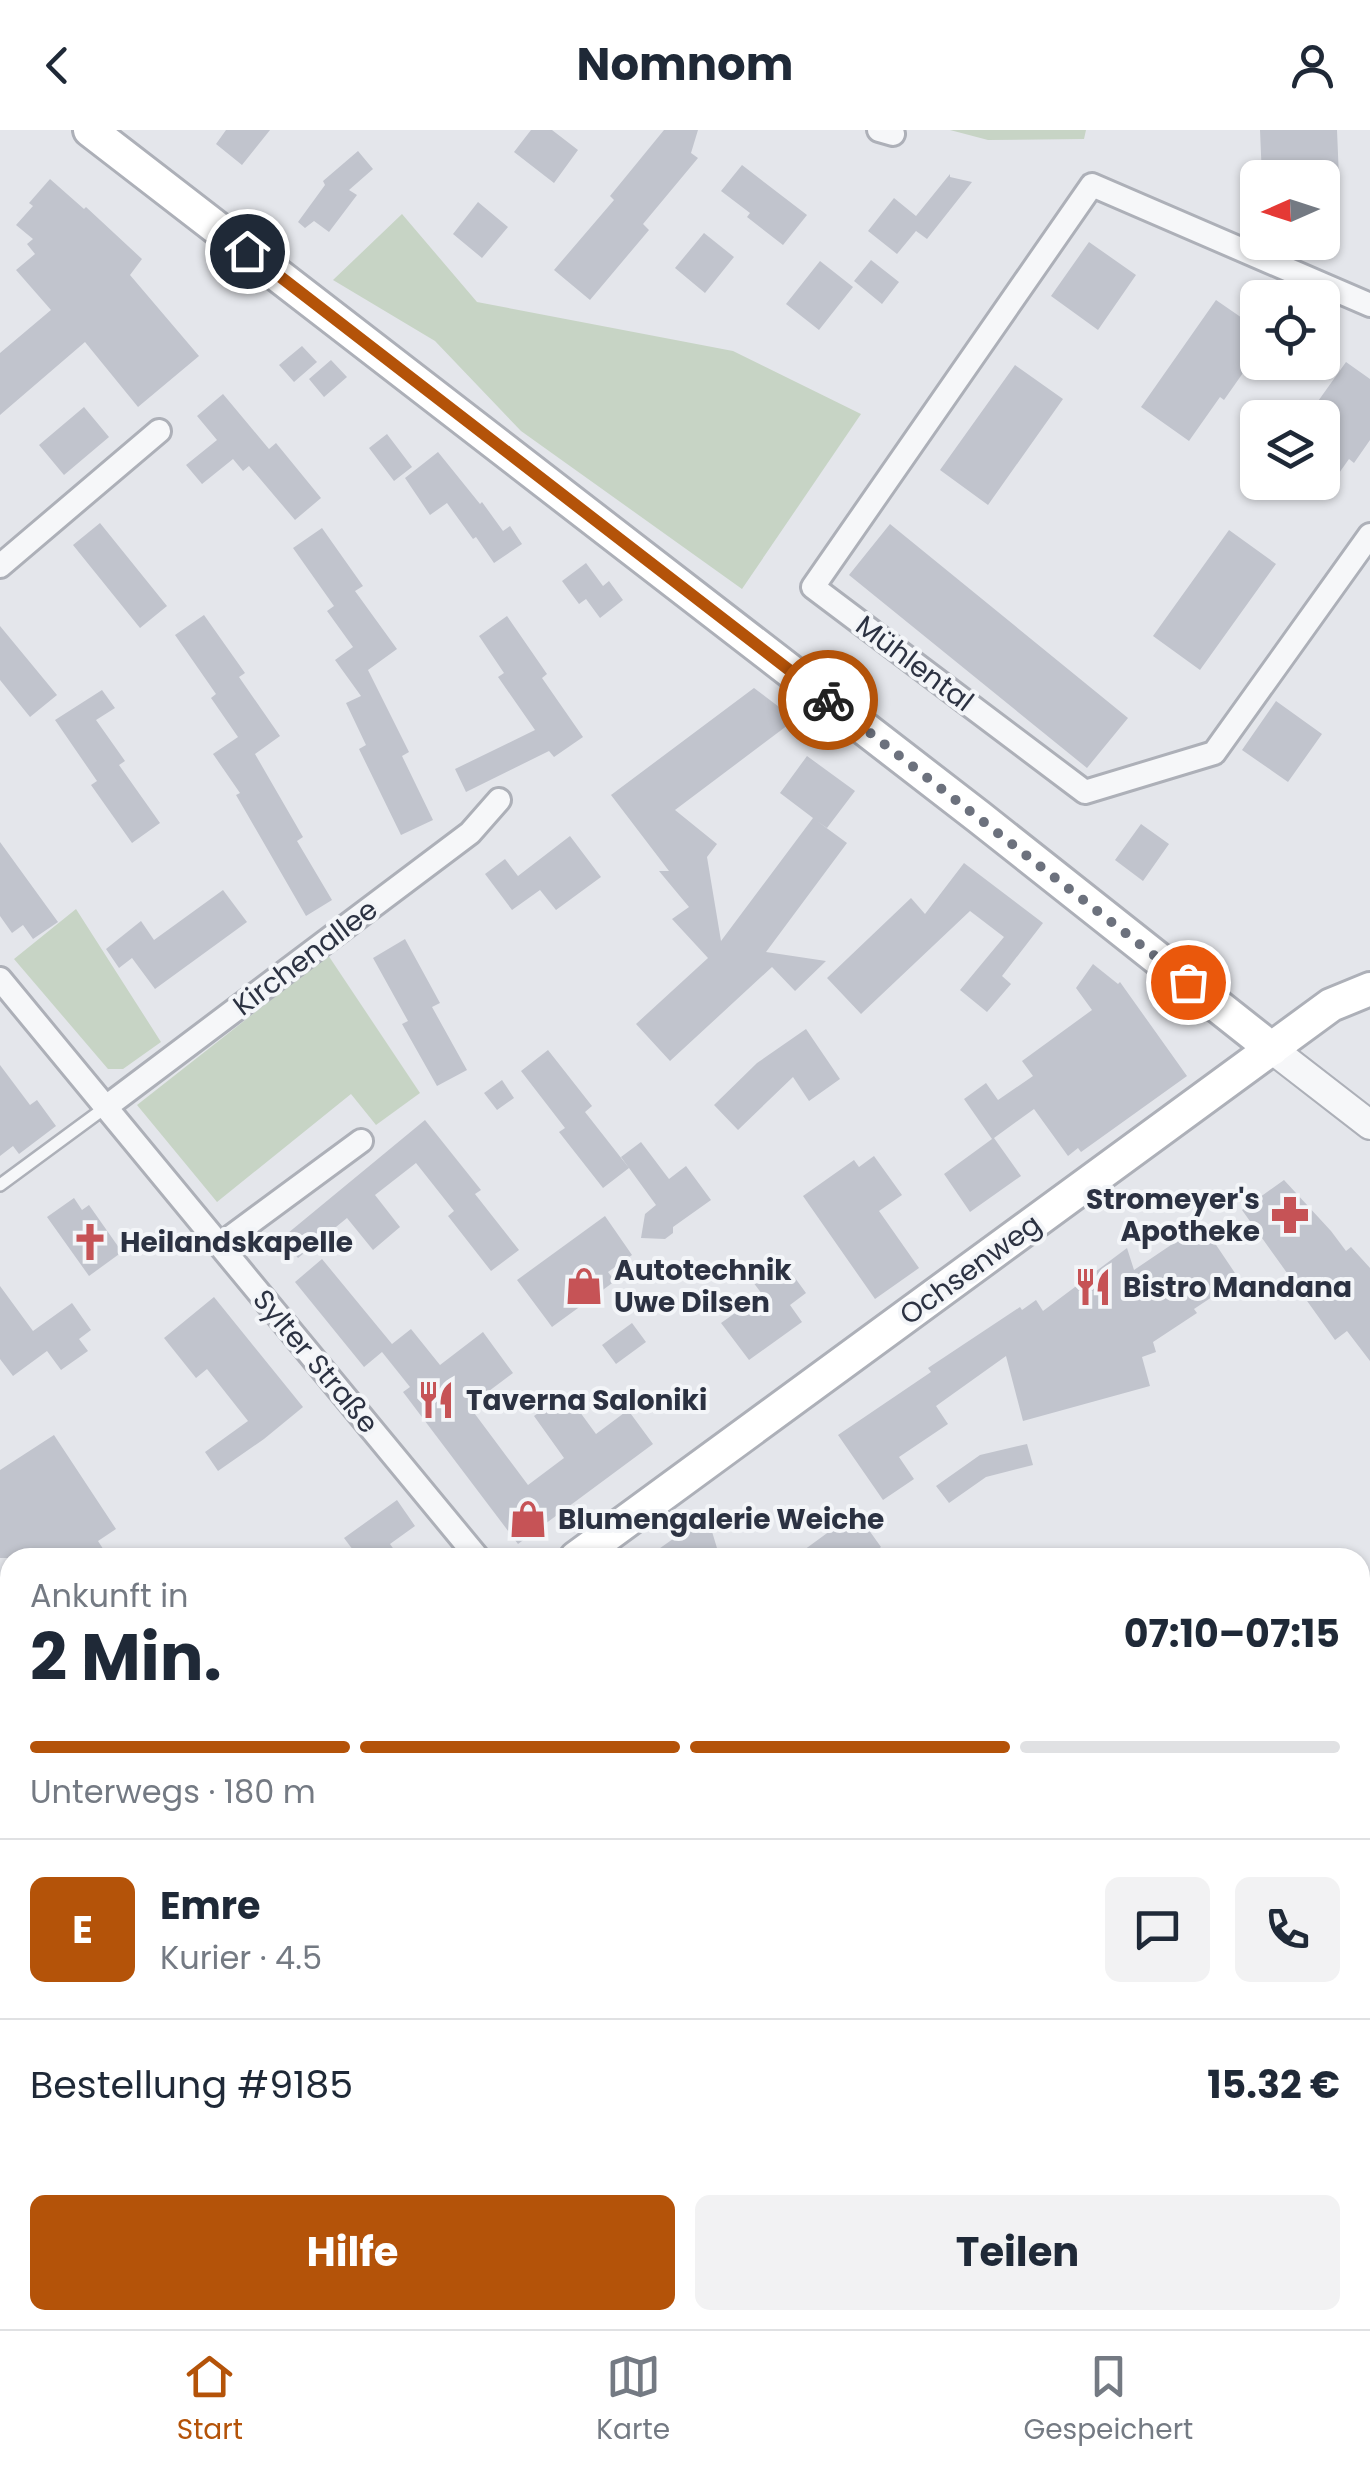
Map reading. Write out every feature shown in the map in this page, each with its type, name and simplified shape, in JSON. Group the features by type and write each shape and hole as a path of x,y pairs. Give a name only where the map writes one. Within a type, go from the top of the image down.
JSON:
{"main road":[{"path":"90,130 1272,1049"},
{"name":"Ochsenweg","path":"590,1548 1331,1006 1370,988"}],"street":[{"name":"Mühlental","path":"1370,305 1092,185 813,587 1085,792 1214,753 1370,535"},
{"path":"0,566 159,431"},
{"name":"Kirchenallee","path":"106,1108 470,832 499,800"},
{"name":"Sylter Straße","path":"0,979 470,1548"},
{"path":"1272,1049 1370,1124"},
{"path":"220,1245 361,1141"}],"lane":[{"path":"0,1185 106,1108"}],"green space":[{"path":"950,130 1086,130 1084,139 988,140"},
{"path":"402,214 477,302 733,351 861,414 742,589 521,431 435,341 333,280"},
{"path":"76,909 161,1042 123,1069 108,1069 14,959"},
{"path":"328,955 420,1093 376,1125 351,1094 217,1202 137,1105"}],"building":[{"path":"226,130 270,130 242,165 216,144"},
{"path":"531,130 552,130 578,150 554,183 514,152"},
{"path":"664,130 698,130 691,153 698,158 643,224 649,230 590,300 554,270 614,200 610,196"},
{"path":"1260,130 1337,130 1338,160 1261,160"},
{"path":"358,151 373,169 349,190 357,195 329,232 314,221 305,228 298,222 325,185 323,181"},
{"path":"742,165 807,215 783,245 721,191"},
{"path":"950,174 972,182 927,239 916,231 897,254 868,231 894,198 916,216"},
{"path":"50,179 142,259 130,275 199,356 138,407 85,342 0,415 0,353 51,310 16,270 35,254 27,244 33,239 16,225"},
{"path":"478,202 508,227 482,258 453,234"},
{"path":"704,233 734,257 705,293 675,268"},
{"path":"1089,242 1136,275 1098,330 1051,296"},
{"path":"871,260 899,282 882,304 854,281"},
{"path":"820,261 853,287 819,330 786,304"},
{"path":"1216,300 1240,317 1240,377 1224,400 1220,397 1189,441 1141,407"},
{"path":"302,346 317,362 294,382 279,365"},
{"path":"331,360 347,377 324,397 309,379"},
{"path":"1346,362 1370,379 1370,440 1354,463 1349,459 1340,472 1340,400 1319,400 1333,380 1340,380 1340,370"},
{"path":"1015,365 1063,399 988,505 940,470"},
{"path":"223,394 269,449 276,443 321,498 295,520 249,466 243,471 233,459 202,484 186,465 217,440 197,416"},
{"path":"84,407 109,437 64,475 39,445"},
{"path":"387,434 412,467 394,481 369,448"},
{"path":"438,452 503,531 510,526 522,544 494,563 447,503 430,515 405,478"},
{"path":"100,523 167,606 140,628 73,545"},
{"path":"890,524 1128,718 1087,768 849,575"},
{"path":"322,528 363,586 355,591 397,649 368,670 409,752 402,756 433,820 401,835 359,749 366,745 346,703 361,696 335,660 353,647 327,611 334,606 293,548"},
{"path":"1229,530 1276,564 1200,670 1153,636"},
{"path":"586,563 603,586 609,581 623,600 600,618 586,599 579,604 562,581"},
{"path":"204,615 245,673 239,677 280,736 255,754 303,837 297,841 332,900 306,916 236,795 240,793 213,754 238,737 211,698 216,694 175,635"},
{"path":"507,616 547,674 542,678 583,737 554,757 549,751 466,792 455,769 535,730 498,677 504,673 479,636"},
{"path":"0,626 57,695 30,717 0,680"},
{"path":"754,688 787,713 788,725 675,810 717,844 707,857 721,941 813,818 780,793 807,756 855,791 827,828 817,821 847,843 766,952 826,961 795,991 772,967 670,1061 636,1024 708,958 672,919 689,907 659,871 669,871 611,795"},
{"path":"102,690 115,708 96,720 125,761 119,765 160,823 132,843 91,785 97,781 55,720"},
{"path":"1276,701 1322,734 1288,782 1242,750"},
{"path":"1141,824 1169,844 1143,881 1115,860"},
{"path":"570,836 601,877 556,910 540,890 512,910 485,874 505,859 518,876"},
{"path":"0,842 58,922 33,939 23,925 12,933 0,916"},
{"path":"964,863 1043,923 1002,976 1011,984 987,1012 960,990 1004,937 970,911 861,1014 827,978 911,898 925,914"},
{"path":"223,890 247,922 155,989 132,958 119,968 106,949 141,921 154,940"},
{"path":"405,939 440,1003 432,1007 467,1070 437,1086 402,1024 408,1021 373,958"},
{"path":"1093,964 1120,982 1187,1076 1081,1152 1078,1148 1068,1156 1034,1109 994,1138 1021,1176 970,1212 944,1174 992,1139 964,1099 986,1083 998,1100 1033,1076 1022,1061 1092,1010 1076,988"},
{"path":"806,1029 840,1079 809,1101 793,1077 738,1130 714,1105 757,1063"},
{"path":"548,1050 592,1106 585,1112 629,1168 603,1188 559,1132 565,1128 521,1071"},
{"path":"0,1065 30,1105 37,1100 56,1126 19,1154 13,1146 0,1156"},
{"path":"502,1080 514,1098 497,1110 484,1093"},
{"path":"425,1120 481,1190 475,1194 519,1250 491,1271 448,1216 454,1211 416,1163 375,1195 400,1227 373,1250 347,1218 298,1258 282,1238"},
{"path":"641,1142 669,1179 686,1166 711,1200 673,1227 673,1233 665,1239 641,1238 645,1214 656,1205 621,1157"},
{"path":"874,1156 902,1195 879,1211 919,1268 875,1299 803,1196 854,1160 859,1167"},
{"path":"1284,1180 1346,1251 1351,1247 1370,1268 1370,1361 1347,1331 1335,1340 1242,1210"},
{"name":"Heilandskapelle","path":"74,1198 82,1210 89,1205 122,1252 89,1276 47,1217"},
{"path":"605,1216 632,1255 608,1272 615,1281 552,1327 517,1280"},
{"path":"1202,1224 1239,1279 1153,1342 1156,1352 1142,1357 1150,1386 1023,1421 1006,1356 936,1406 948,1424 899,1457 914,1479 883,1500 838,1435 931,1372 928,1368 1020,1307 1022,1310 1036,1300 1043,1311 1127,1248 1134,1270"},
{"path":"779,1256 806,1293 790,1305 802,1322 749,1360 721,1323 762,1294 750,1278"},
{"path":"322,1259 392,1344 411,1329 440,1365 483,1332 513,1373 469,1406 528,1485 564,1458 534,1416 566,1393 596,1434 628,1410 653,1444 518,1544 403,1392 410,1387 382,1352 364,1367 295,1282"},
{"path":"0,1286 33,1331 72,1303 91,1330 79,1339 88,1351 61,1370 47,1351 13,1376 0,1359"},
{"path":"214,1297 303,1407 218,1471 205,1452 248,1421 207,1369 196,1378 164,1338"},
{"path":"632,1323 646,1342 616,1364 602,1345"},
{"path":"54,1435 116,1529 98,1541 103,1548 0,1548 0,1470"},
{"path":"1027,1444 1033,1465 986,1477 949,1503 936,1486 980,1455"},
{"path":"397,1500 415,1526 390,1544 393,1548 352,1548 344,1538"},
{"path":"856,1512 881,1547 880,1548 807,1548"},
{"path":"707,1515 717,1548 660,1548"}],"way so far":[{"path":"828,700 1188,982"}],"place":[{"name":"Stromeyer's Apotheke","path":"1290,1215"},
{"name":"Heilandskapelle","path":"90,1242"},
{"name":"Autotechnik Uwe Dilsen","path":"584,1286"},
{"name":"Bistro Mandana","path":"1093,1287"},
{"name":"Taverna Saloniki","path":"436,1400"},
{"name":"Blumengalerie Weiche","path":"528,1519"}],"route":[{"path":"247,251 828,700"}]}
